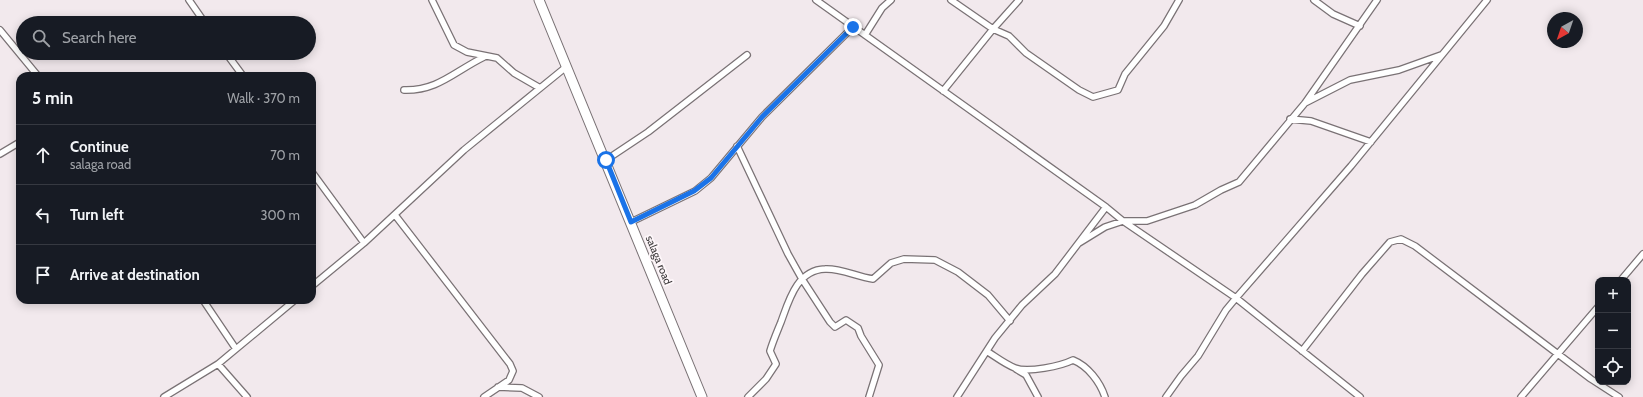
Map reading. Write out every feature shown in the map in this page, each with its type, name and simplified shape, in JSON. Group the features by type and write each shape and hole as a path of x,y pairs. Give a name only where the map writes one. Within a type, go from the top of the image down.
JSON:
{"main road":[{"name":"salaga road","path":"539,0 606,160 702,397"}],"street":[{"path":"189,0 200,16"},
{"path":"432,0 454,45 467,52 497,58 514,72 540,88"},
{"path":"816,0 1106,207 1123,221 1236,298 1360,397"},
{"path":"865,35 882,8 891,0"},
{"path":"951,0 993,29 1009,36 1026,54 1079,90 1094,97 1118,90 1125,74 1164,26 1179,0"},
{"path":"943,91 993,29 1019,0"},
{"path":"1314,0 1333,14 1360,26"},
{"path":"1079,243 1105,227 1123,221 1147,221 1195,205 1220,190 1238,182 1254,165 1305,103 1360,26 1376,0"},
{"path":"1166,397 1198,356 1226,310 1371,142 1487,0"},
{"path":"631,222 694,191 711,178 762,117 853,27"},
{"path":"0,30 16,49"},
{"path":"606,160 648,132 747,55"},
{"path":"1305,103 1350,80 1399,70 1442,55"},
{"path":"404,90 428,88 484,56"},
{"path":"25,60 35,72"},
{"path":"231,60 240,72"},
{"path":"316,283 364,243 464,150 566,67"},
{"path":"1290,120 1311,121 1371,142"},
{"path":"0,154 16,144"},
{"path":"737,146 802,279 830,322 835,327 846,320 858,328 861,336 880,365 869,397"},
{"path":"316,177 364,243"},
{"path":"957,397 966,381 988,352 995,338 1022,305 1055,274 1106,207"},
{"path":"395,215 510,364 513,371 509,380 484,397"},
{"path":"1302,351 1362,274 1390,242 1402,239 1421,251 1558,354 1619,397"},
{"path":"1624,277 1643,254"},
{"path":"748,397 766,379 776,364 770,351 791,294 802,279 813,271 825,269 837,270 873,279 891,263 904,259 935,260 958,272 988,294 1010,321"},
{"path":"206,304 236,349"},
{"path":"164,397 218,364 290,304"},
{"path":"1521,397 1595,311"},
{"path":"988,352 1026,375 1038,397"},
{"path":"1016,368 1033,369 1064,364 1073,360 1082,364 1091,374 1102,389 1105,397"},
{"path":"218,364 247,397"},
{"path":"498,387 522,388 539,397"}],"route":[{"path":"606,160 631,222 694,191 711,178 762,117 853,27"}]}
